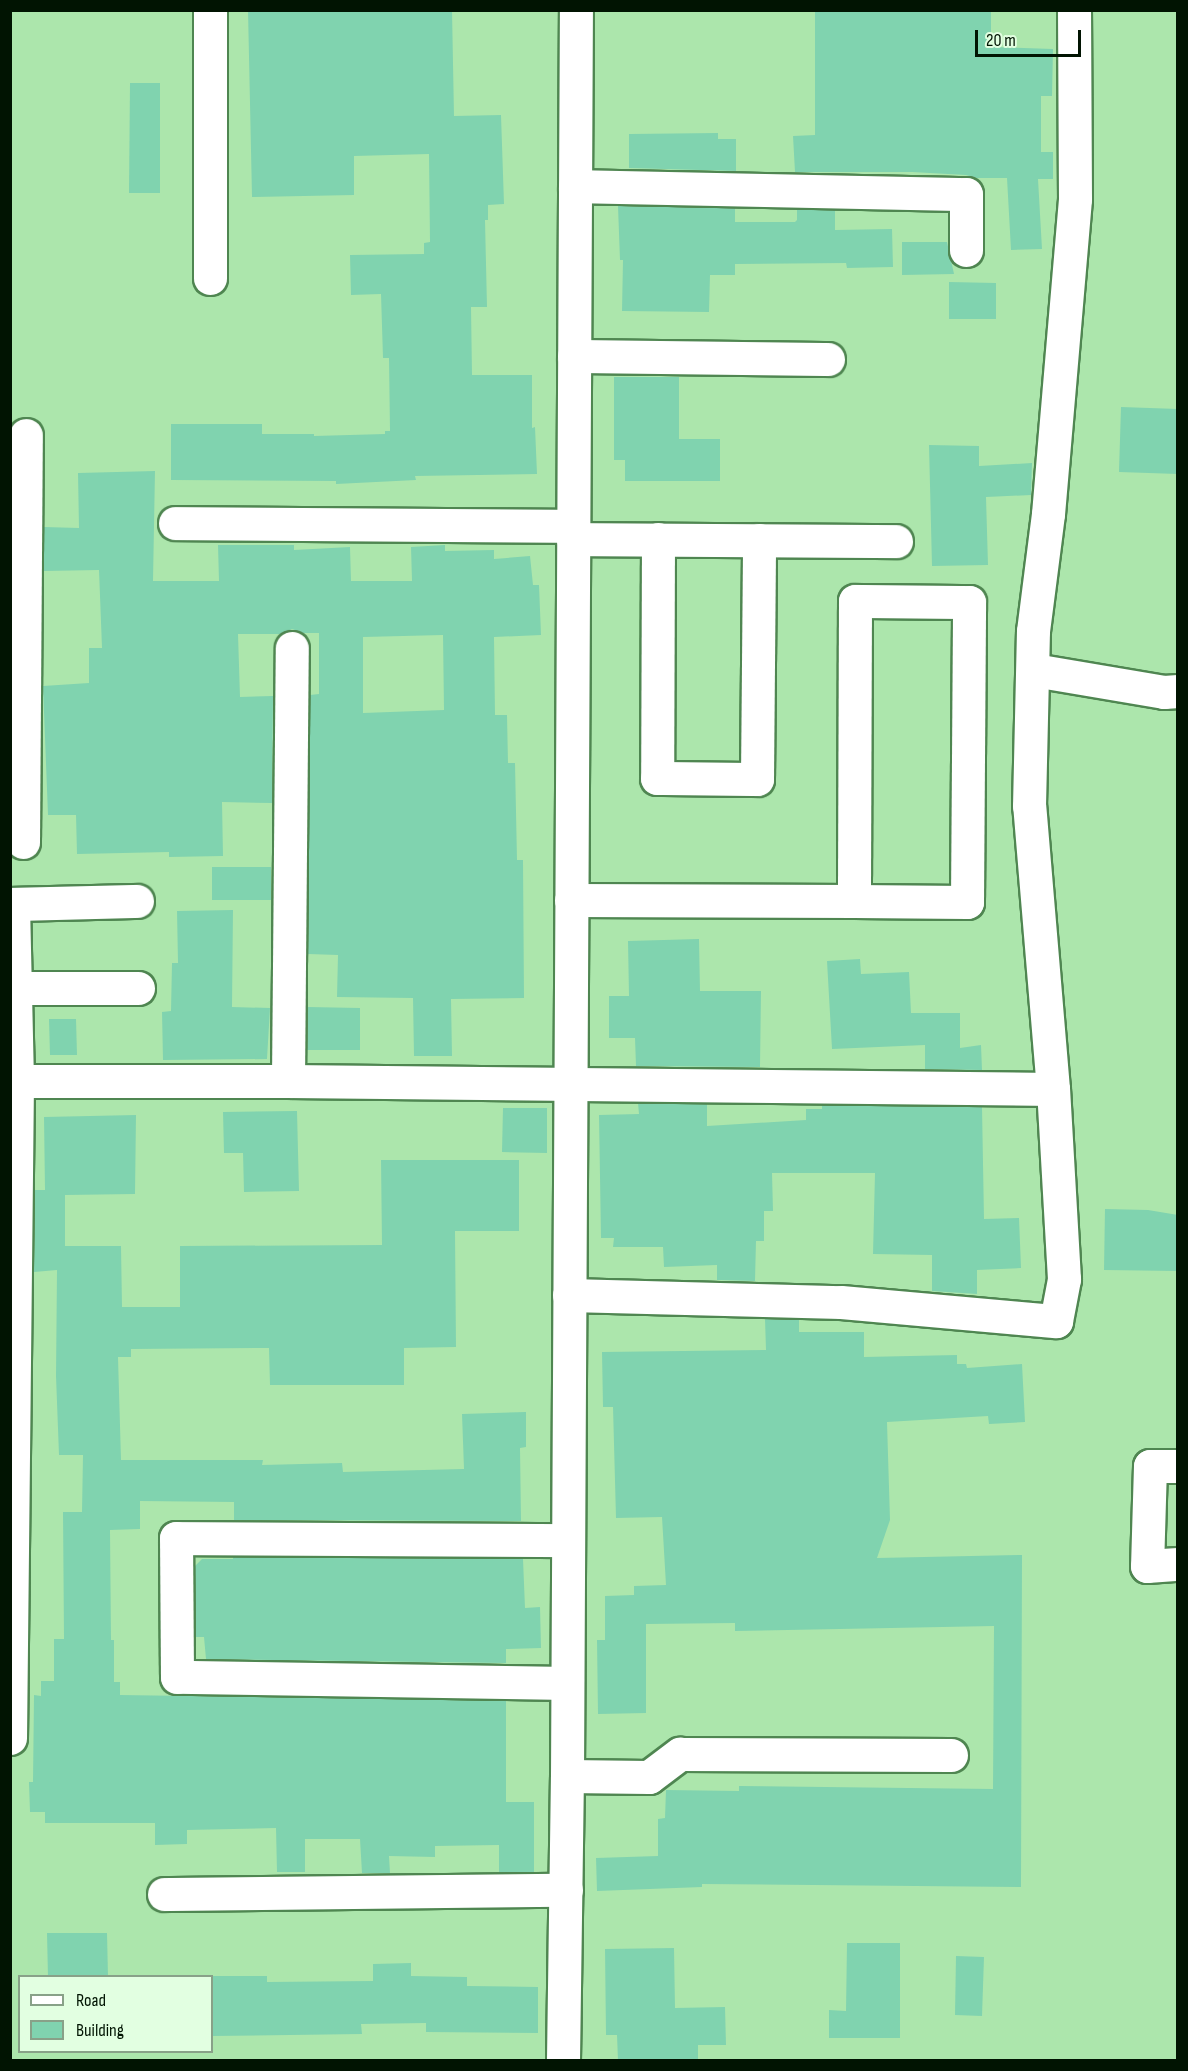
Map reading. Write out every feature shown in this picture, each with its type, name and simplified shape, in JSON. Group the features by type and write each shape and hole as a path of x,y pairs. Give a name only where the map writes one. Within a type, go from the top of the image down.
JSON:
{"street":[{"path":"210,10 210,278"},
{"path":"563,2061 567,1776 576,10"},
{"path":"569,1295 841,1302 1056,1321 1064,1279 1053,1089 1029,806 1034,631 1048,514 1075,199 1074,10"},
{"path":"574,186 966,194 966,250"},
{"path":"574,356 828,359"},
{"path":"23,842 18,661 26,435"},
{"path":"175,523 573,532 658,539 896,541"},
{"path":"658,539 657,778 746,779 757,779 759,540"},
{"path":"571,900 854,902 967,902 969,602 855,601 854,902"},
{"path":"288,1081 292,648"},
{"path":"1034,670 1164,692 1178,691"},
{"path":"10,1738 15,988 13,904 137,902"},
{"path":"15,988 138,988"},
{"path":"14,1081 288,1081 1053,1089"},
{"path":"1178,1466 1150,1466 1147,1566 1178,1564"},
{"path":"567,1683 177,1677 176,1538 568,1540"},
{"path":"567,1776 649,1777 680,1754 951,1755"},
{"path":"164,1894 566,1890"}],"building":[{"path":"248,10 452,10 454,116 501,115 504,204 488,205 488,220 485,220 487,307 471,307 472,375 532,375 532,428 535,427 537,474 415,476 416,480 336,484 336,481 171,480 171,424 262,424 262,434 314,434 314,436 385,434 385,431 390,431 389,358 383,358 381,294 351,295 350,255 424,254 424,243 430,242 429,154 354,156 354,195 252,197"},
{"path":"815,10 991,10 991,47 1053,49 1052,96 1041,96 1041,152 1053,152 1053,179 1038,179 1042,249 1011,250 1007,178 976,178 966,175 912,172 795,172 793,136 815,135"},
{"path":"130,83 160,83 160,193 129,193"},
{"path":"718,133 718,139 736,139 736,171 629,168 629,134"},
{"path":"618,206 735,208 735,222 795,222 797,209 835,210 835,230 892,229 893,267 847,268 846,263 735,264 735,275 710,275 709,312 622,311 623,260 620,260"},
{"path":"902,242 947,242 954,274 902,275"},
{"path":"949,282 996,283 996,319 949,319"},
{"path":"614,377 679,377 679,439 720,439 720,481 625,481 625,460 614,460"},
{"path":"1121,407 1178,409 1178,474 1119,472"},
{"path":"929,445 979,446 979,466 1032,463 1031,495 986,497 988,565 932,566"},
{"path":"155,471 153,581 219,581 218,545 294,545 294,550 350,547 351,581 412,581 411,547 445,545 445,551 494,550 494,559 530,556 533,585 539,585 541,635 494,637 495,715 507,715 508,763 515,763 517,860 523,860 524,998 451,999 452,1056 414,1056 413,998 337,997 338,955 308,954 310,695 319,694 319,633 303,633 292,629 281,634 238,634 240,697 273,696 272,803 222,802 223,856 169,857 169,852 77,854 76,815 48,815 43,686 89,683 89,648 102,648 99,570 44,571 44,527 79,528 78,473","holes":["443,635 444,710 363,713 363,637"]},
{"path":"212,867 271,867 271,900 212,900"},
{"path":"233,910 232,1007 270,1008 267,1059 163,1060 162,1012 171,1011 172,963 178,963 177,911"},
{"path":"699,939 700,991 761,991 760,1067 636,1066 635,1038 609,1038 609,996 629,996 628,941"},
{"path":"860,959 861,974 909,972 911,1013 960,1013 960,1048 981,1045 982,1070 925,1069 925,1045 832,1049 827,961"},
{"path":"308,1007 360,1008 360,1050 307,1050"},
{"path":"49,1019 76,1019 77,1055 50,1055"},
{"path":"638,1103 707,1104 707,1126 806,1120 806,1109 822,1109 822,1105 982,1107 984,1219 1019,1218 1021,1268 977,1270 977,1294 932,1291 932,1255 873,1254 875,1173 772,1173 773,1211 764,1211 764,1241 756,1241 755,1281 717,1280 717,1265 664,1267 663,1247 613,1247 614,1238 601,1238 599,1115 639,1114"},
{"path":"503,1108 547,1108 547,1153 502,1152"},
{"path":"297,1111 299,1191 244,1192 243,1153 224,1153 223,1112"},
{"path":"136,1115 135,1194 65,1195 65,1246 121,1246 122,1307 180,1307 180,1246 382,1245 381,1160 519,1160 519,1231 455,1231 456,1347 404,1348 404,1385 270,1385 269,1348 131,1349 131,1357 118,1357 121,1460 263,1460 262,1465 342,1463 343,1472 464,1469 462,1414 526,1412 526,1447 520,1448 521,1521 234,1520 234,1502 140,1501 140,1529 110,1530 111,1640 114,1640 114,1682 120,1682 120,1695 506,1701 506,1802 534,1802 534,1872 499,1872 499,1845 435,1846 435,1857 389,1856 390,1873 362,1873 360,1839 305,1839 305,1872 277,1872 276,1828 187,1830 187,1844 155,1845 155,1823 45,1823 45,1812 30,1812 29,1782 33,1782 34,1695 41,1696 41,1681 54,1681 54,1639 64,1639 63,1512 82,1512 83,1455 59,1455 56,1376 57,1270 34,1272 35,1190 45,1190 44,1117"},
{"path":"1105,1209 1148,1210 1178,1215 1178,1271 1104,1270"},
{"path":"765,1319 799,1320 799,1332 864,1332 864,1357 957,1355 957,1364 966,1364 967,1368 1022,1364 1025,1422 989,1424 988,1416 887,1422 890,1520 877,1558 1022,1555 1021,1887 702,1884 702,1887 597,1891 596,1858 658,1856 658,1819 665,1818 666,1790 739,1791 739,1786 993,1789 994,1626 735,1631 735,1623 646,1624 646,1713 598,1714 597,1640 605,1640 605,1596 634,1595 634,1586 666,1585 662,1517 616,1518 613,1407 603,1407 602,1352 766,1350"},
{"path":"233,1557 523,1559 525,1608 540,1607 541,1648 506,1649 506,1663 206,1659 204,1637 195,1637 195,1566 202,1559 233,1559"},
{"path":"47,1933 107,1933 108,1975 48,1975"},
{"path":"847,1943 900,1943 900,2038 829,2038 829,2010 846,2011"},
{"path":"674,1948 675,2008 725,2007 726,2045 698,2045 698,2061 618,2061 617,2035 606,2035 605,1949"},
{"path":"956,1956 984,1957 982,2016 955,2015"},
{"path":"411,1963 411,1976 467,1977 467,1986 538,1987 538,2033 426,2032 426,2023 361,2024 362,2034 213,2036 213,1976 267,1976 267,1982 373,1981 373,1964"}]}
